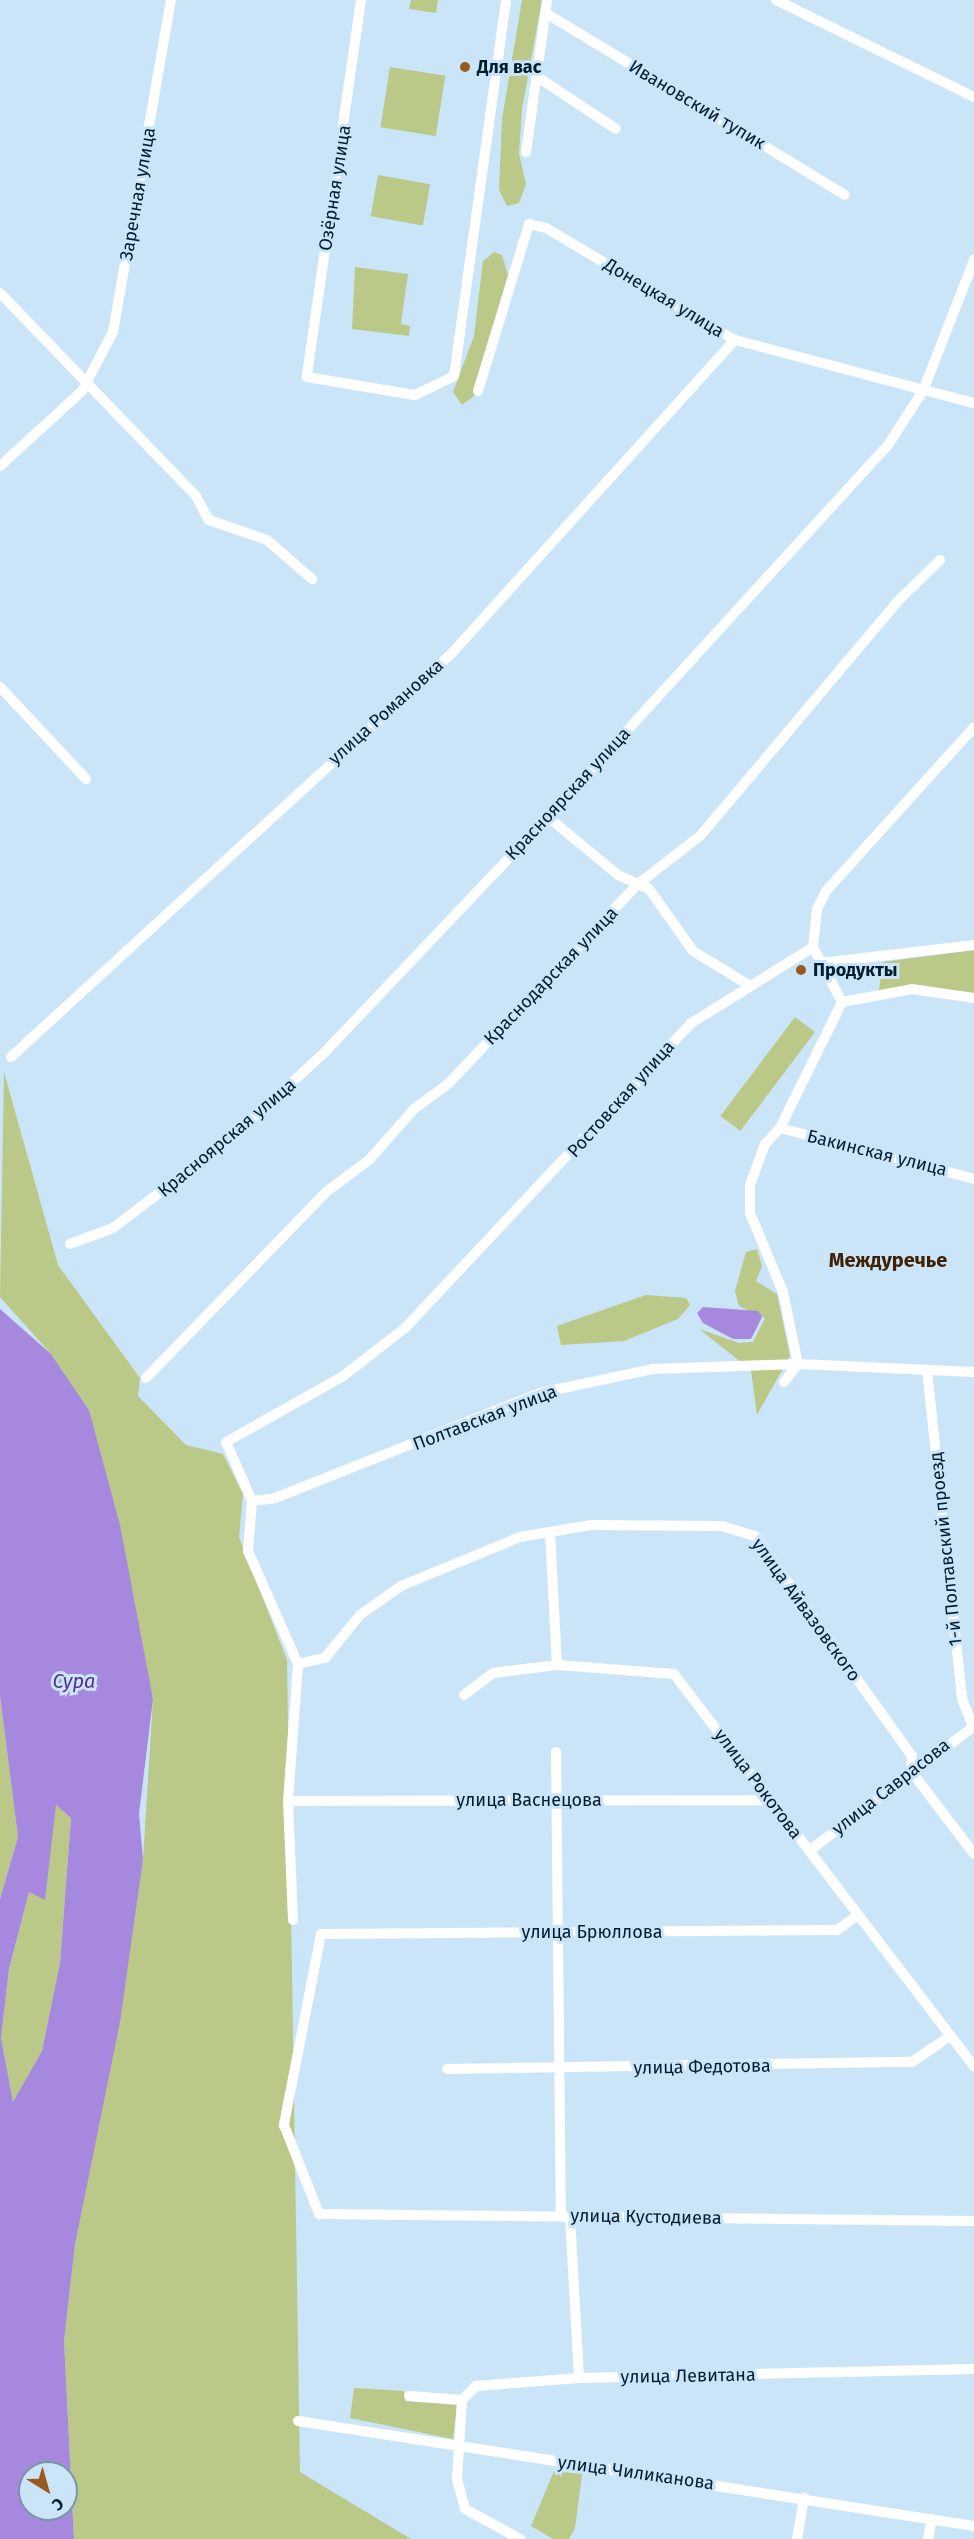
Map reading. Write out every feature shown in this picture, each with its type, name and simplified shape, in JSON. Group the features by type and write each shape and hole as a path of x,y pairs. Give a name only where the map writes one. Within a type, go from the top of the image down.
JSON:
{"street":[{"name":"Заречная улица","path":"0,466 87,383 113,332 171,0"},
{"name":"Озёрная улица","path":"361,0 307,377 415,395 454,376 506,0"},
{"path":"526,152 549,15 547,0"},
{"path":"776,0 974,97"},
{"name":"Ивановский тупик","path":"549,15 846,195"},
{"path":"539,78 615,129"},
{"name":"Донецкая улица","path":"478,391 529,224 546,228 735,340 974,403"},
{"name":"Красноярская улица","path":"69,1244 113,1228 234,1136 323,1054 548,817 888,445 923,391 974,260"},
{"path":"0,293 196,496 209,520 267,540 312,579"},
{"name":"улица Романовка","path":"11,1057 452,653 735,340"},
{"name":"Краснодарская улица","path":"146,1378 327,1192 369,1160 414,1108 448,1084 637,885 701,835 897,602 940,560"},
{"path":"0,687 86,779"},
{"path":"842,1002 813,947 816,909 826,891 974,727"},
{"path":"548,817 637,885 649,889 693,951 747,984"},
{"path":"820,963 974,945"},
{"name":"Ростовская улица","path":"252,1501 226,1442 312,1395 405,1328 690,1024 747,984 813,947"},
{"path":"842,1002 912,989 974,998"},
{"path":"784,1382 798,1364 783,1292 750,1213 750,1185 765,1144 780,1128 842,1002"},
{"name":"Бакинская улица","path":"780,1128 974,1179"},
{"name":"Полтавская улица","path":"252,1501 275,1498 540,1393 653,1369 798,1364 974,1372"},
{"name":"1-й Полтавский проезд","path":"927,1370 962,1700 973,1726"},
{"path":"252,1501 248,1551 298,1664 288,1801 293,1920"},
{"name":"улица Айвазовского","path":"298,1664 325,1658 360,1615 402,1586 520,1537 591,1525 692,1522 756,1536 912,1756 911,1771 974,1854"},
{"path":"550,1532 557,1665"},
{"name":"улица Рокотова","path":"464,1695 493,1673 557,1665 674,1674 974,2067"},
{"name":"улица Саврасова","path":"809,1851 973,1726"},
{"path":"556,1752 560,2070 566,2216 579,2378"},
{"name":"улица Васнецова","path":"288,1801 770,1800"},
{"name":"улица Брюллова","path":"319,2214 284,2125 321,1934 837,1930 858,1915"},
{"name":"улица Федотова","path":"447,2069 560,2070 912,2062 950,2036"},
{"name":"улица Кустодиева","path":"319,2214 974,2221"},
{"name":"улица Левитана","path":"462,2400 476,2386 579,2378 974,2369"},
{"path":"409,2396 462,2400 457,2446 465,2509 520,2539"},
{"name":"улица Чиликанова","path":"298,2421 974,2526"},
{"path":"797,2539 804,2498"},
{"path":"928,2539 932,2519"}],"green space":[{"path":"411,0 438,0 436,13 409,9"},
{"path":"522,0 542,0 522,109 519,153 526,184 519,203 507,206 499,190 502,119"},
{"path":"390,67 445,76 436,136 380,127"},
{"path":"378,175 430,184 423,226 371,216"},
{"path":"494,252 502,255 508,275 474,396 462,405 453,392 474,336 483,261"},
{"path":"355,267 408,274 401,324 410,326 409,336 352,329"},
{"path":"974,950 974,994 879,990 883,962"},
{"path":"795,1017 815,1032 740,1131 720,1116"},
{"path":"4,1072 58,1265 140,1378 138,1396 186,1445 223,1454 243,1494 239,1537 287,1660 300,2472 411,2539 74,2539 73,2521 78,2521 78,2461 70,2461 64,2341 75,2244 143,1859 153,1699 89,1410 51,1354 0,1297"},
{"path":"757,1249 762,1266 756,1281 777,1294 790,1356 757,1415 751,1370 699,1329 739,1343 753,1342 765,1318 739,1306 735,1291 746,1252"},
{"path":"646,1295 686,1298 690,1305 678,1319 624,1341 561,1345 557,1326"},
{"path":"0,1696 18,1837 0,1899"},
{"path":"55,1804 71,1818 60,1963 42,2051 13,2103 1,2038 9,1969 29,1892 45,1899"},
{"path":"354,2388 404,2391 405,2401 457,2405 453,2439 350,2418"},
{"path":"554,2471 582,2474 575,2528 569,2539 553,2539 531,2526"}],"water":[{"path":"703,1307 758,1311 762,1317 751,1339 733,1339 703,1323 697,1313"},
{"name":"Сура","path":"0,1309 51,1354 89,1410 120,1525 153,1699 139,1814 143,1859 120,2022 75,2244 64,2341 70,2461 18,2461 18,2521 73,2521 74,2539 0,2539 0,1899 18,1837 0,1696","holes":["56,1805 71,1818 60,1963 42,2051 13,2102 1,2038 9,1969 29,1892 45,1900"]}],"place":[{"name":"Для вас","path":"465,67"},
{"name":"Продукты","path":"801,970"}],"district":[{"name":"Междуречье","path":"888,1260"}]}
